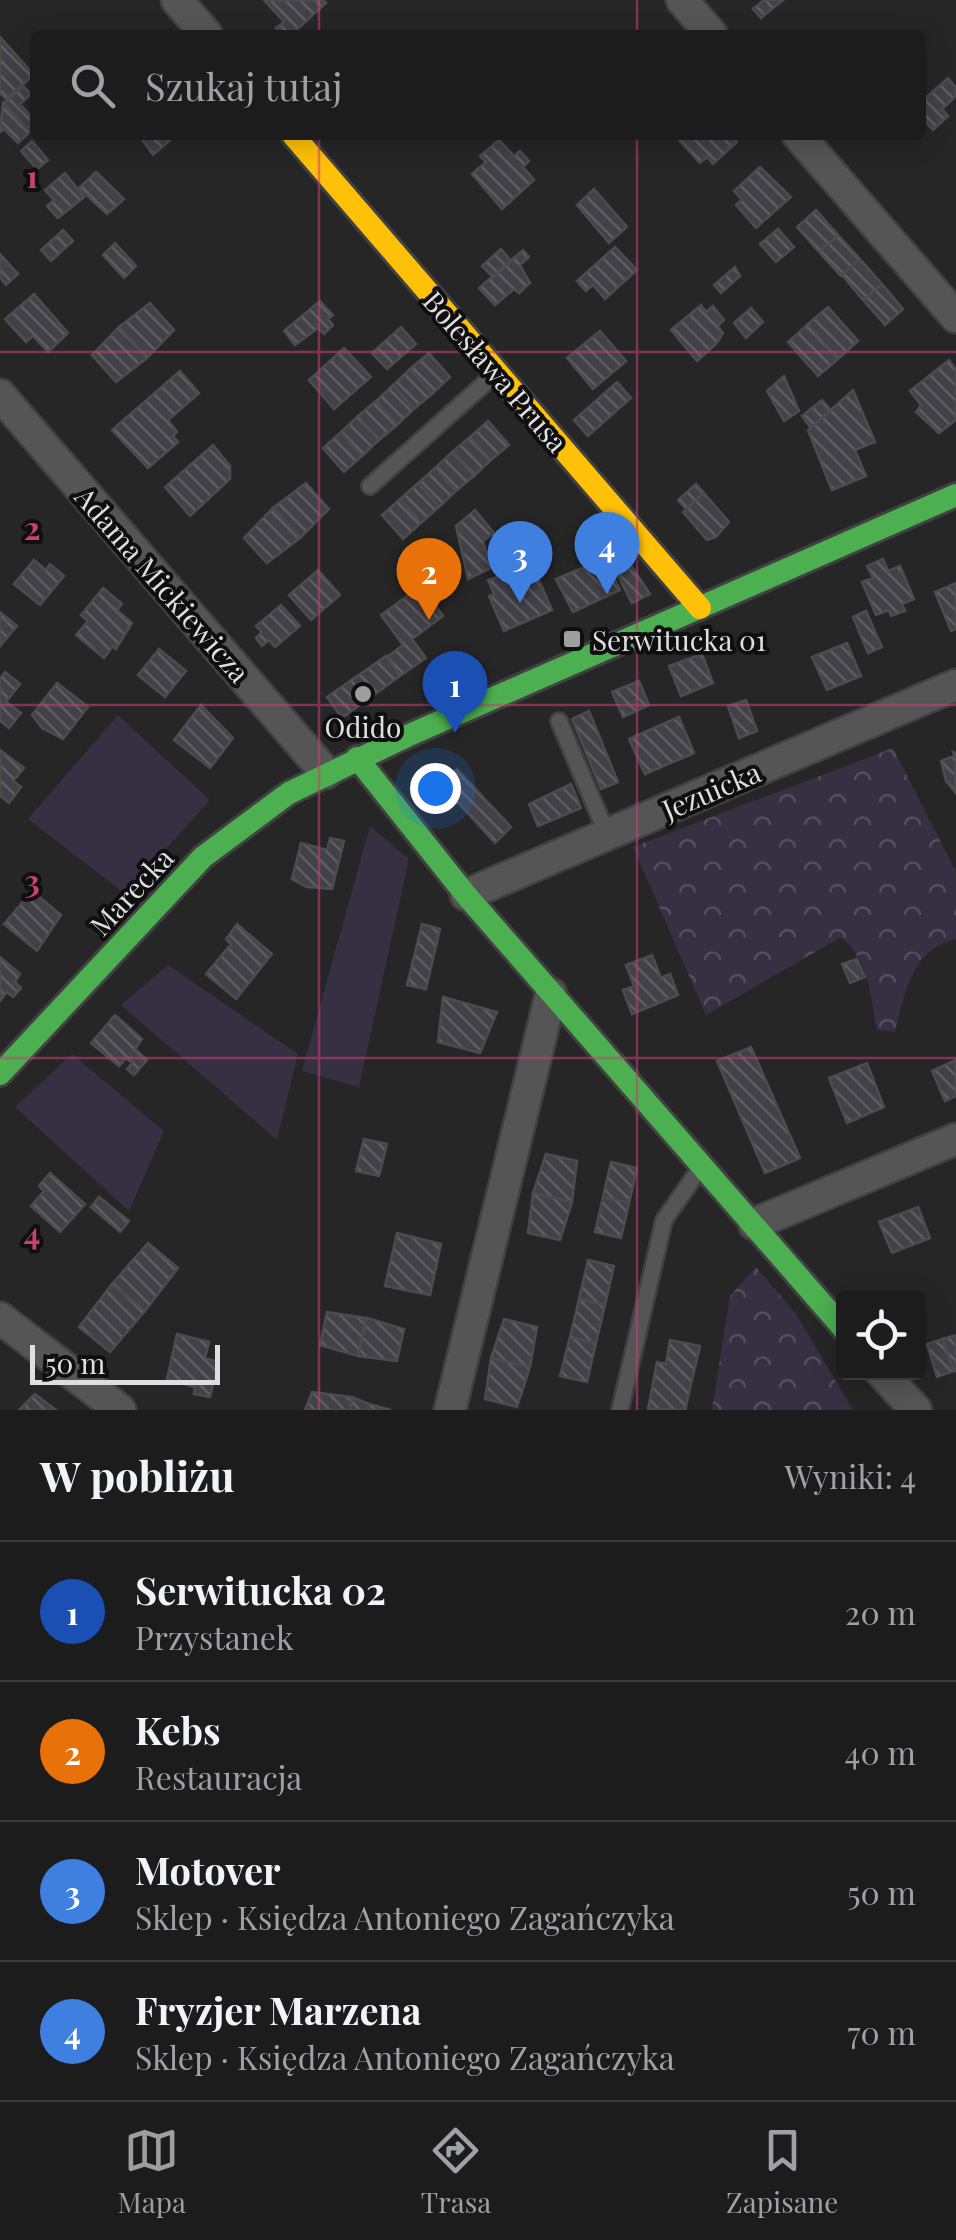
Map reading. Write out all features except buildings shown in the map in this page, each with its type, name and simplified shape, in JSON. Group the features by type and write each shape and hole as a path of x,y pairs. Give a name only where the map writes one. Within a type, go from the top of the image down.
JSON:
{"street":[{"path":"176,0 203,30"},
{"path":"682,0 708,30"},
{"name":"Bolesława Prusa","path":"297,140 700,608"},
{"path":"802,140 956,317"},
{"name":"Adama Mickiewicza","path":"0,396 326,772"},
{"name":"Marecka","path":"0,1074 204,857 246,821 326,772 956,495"},
{"name":"Jezuicka","path":"466,894 956,685"},
{"path":"358,758 551,994 836,1320"},
{"path":"450,1410 551,994"},
{"path":"754,1224 956,1139"},
{"path":"0,1318 120,1410"},
{"path":"888,1380 916,1410"}],"lane":[{"path":"370,486 497,372"},
{"path":"559,721 606,834"},
{"path":"620,1410 664,1220 701,1168"}],"green space":[{"path":"118,715 210,800 125,894 28,819"},
{"path":"893,748 956,872 956,939 929,952 912,975 895,1032 877,1030 863,968 841,937 706,1015 633,847"},
{"path":"370,826 409,859 359,1087 302,1071"},
{"path":"168,965 298,1054 277,1140 121,1005"},
{"path":"72,1054 164,1131 129,1211 15,1107"},
{"path":"756,1267 796,1314 853,1410 712,1410 730,1296"}],"traffic: fast":[{"path":"0,1074 203,857 289,793 407,736 956,495"},
{"path":"357,758 466,895 836,1320"}],"traffic: slow":[{"path":"297,140 700,608"}],"place":[{"name":"Fryzjer Marzena","path":"607,594"},
{"name":"Motover","path":"520,603"},
{"name":"Kebs","path":"429,620"},
{"name":"Serwitucka 01","path":"572,639"},
{"name":"Odido","path":"363,694"},
{"name":"Serwitucka 02","path":"455,733"}]}
